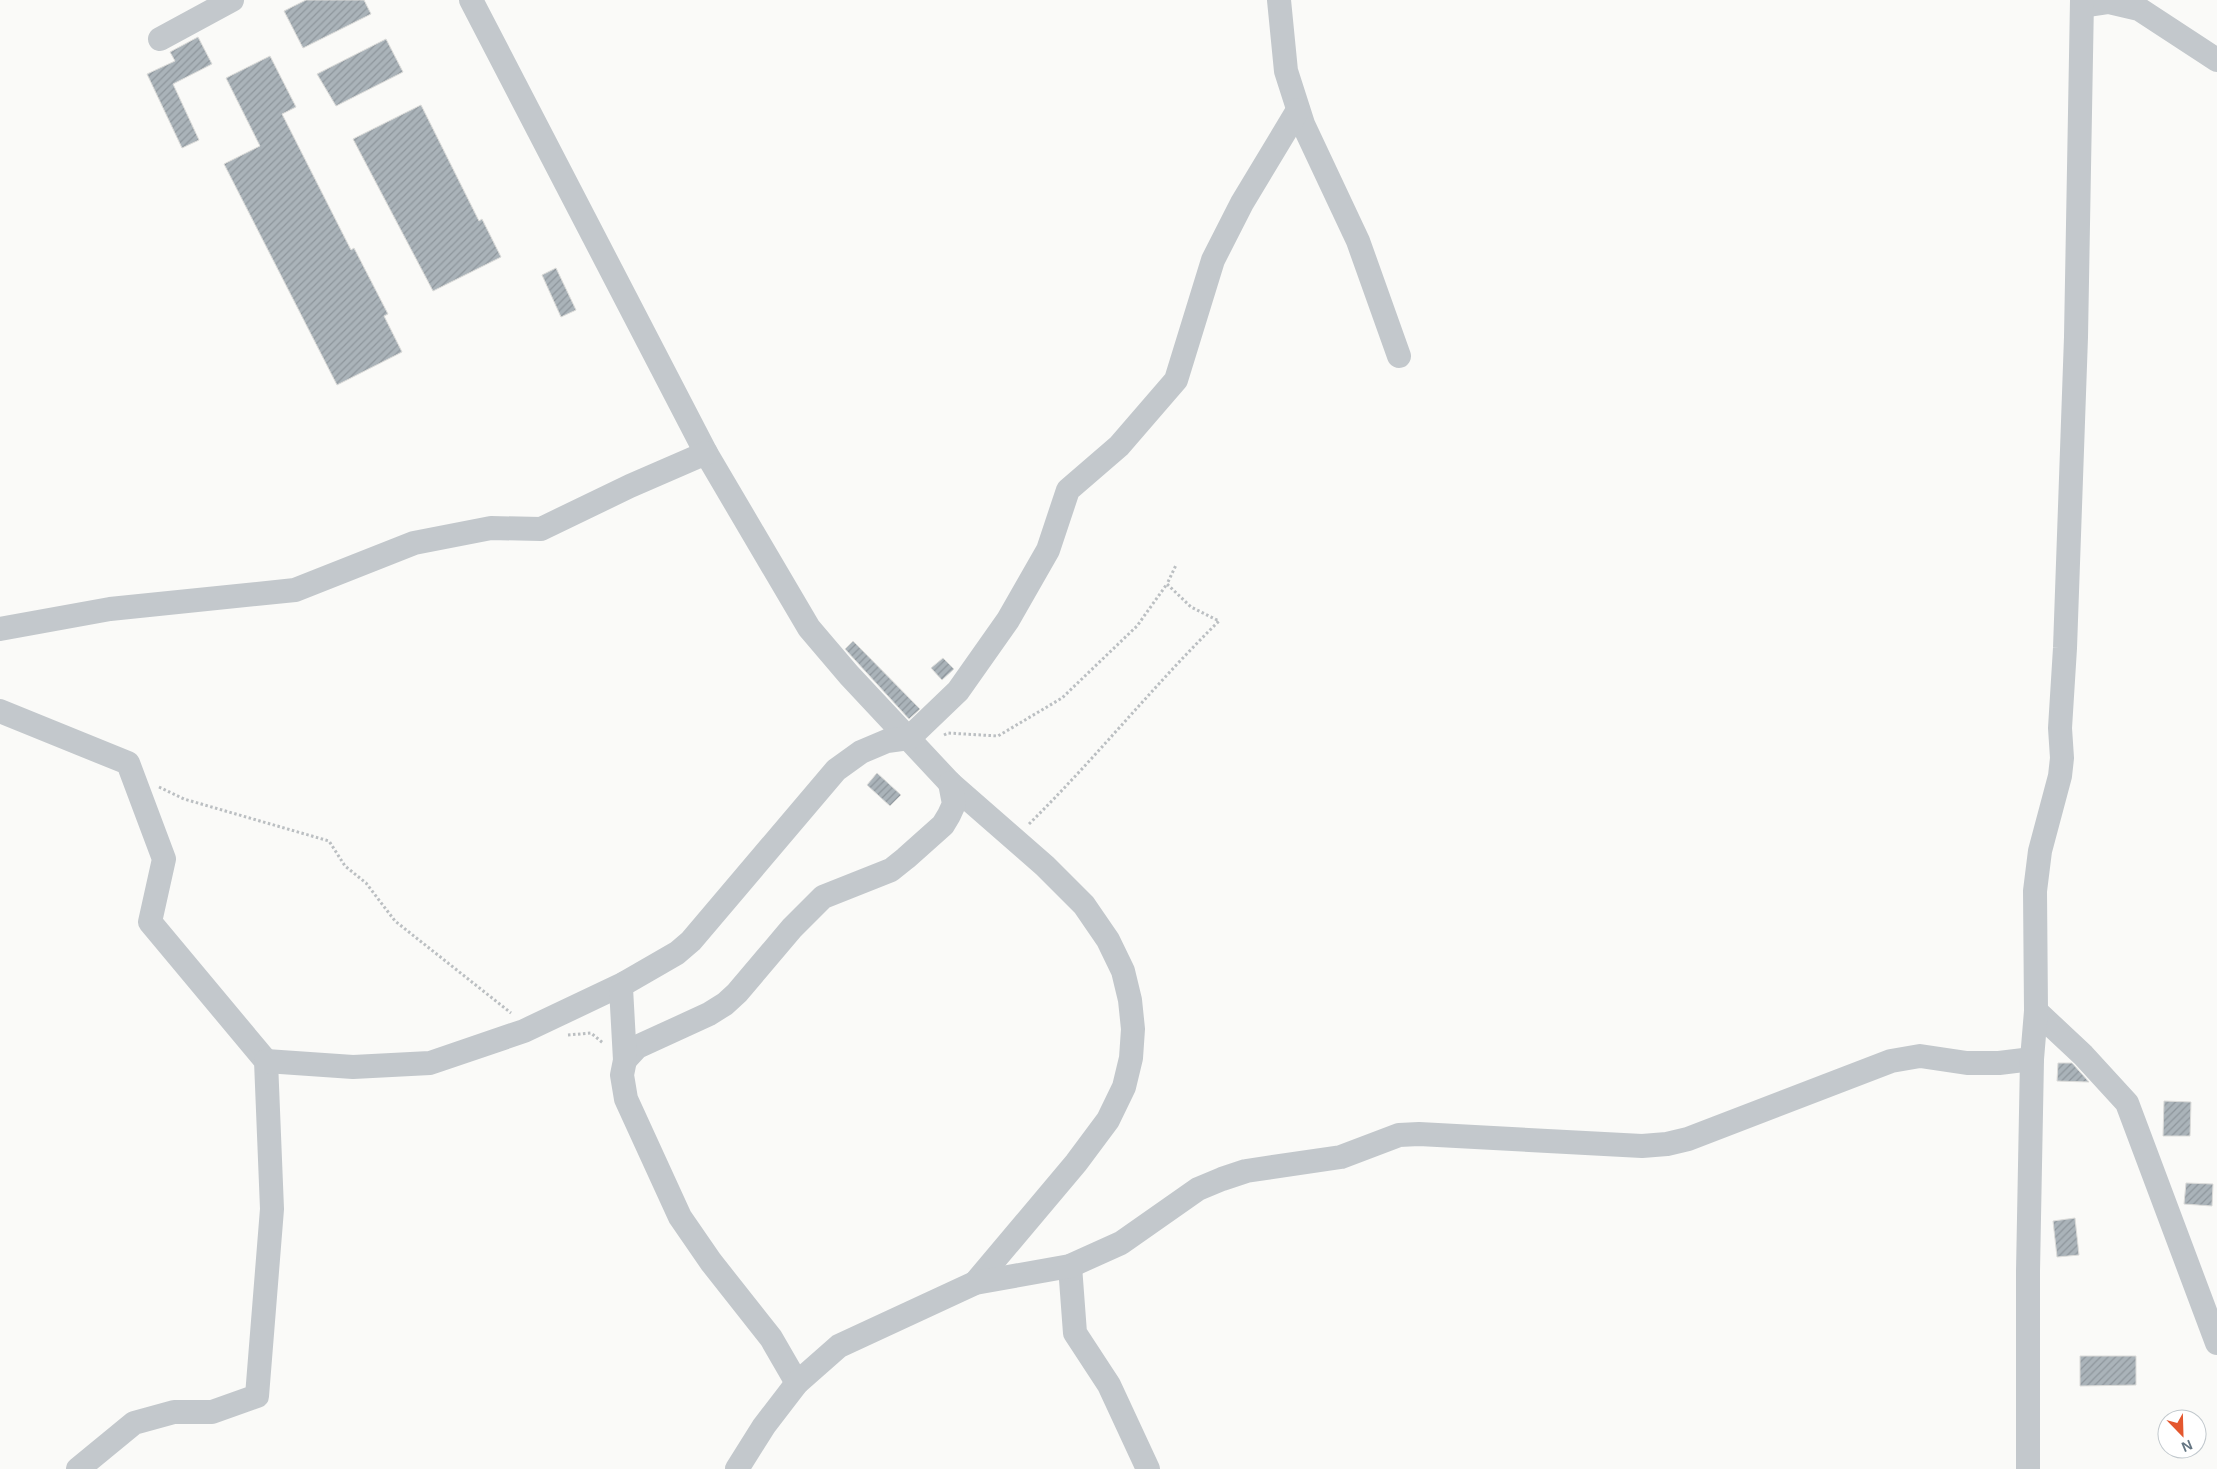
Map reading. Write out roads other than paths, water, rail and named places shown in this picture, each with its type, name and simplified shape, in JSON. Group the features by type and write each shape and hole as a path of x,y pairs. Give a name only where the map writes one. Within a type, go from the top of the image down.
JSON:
{"street":[{"path":"160,39 232,0"},
{"path":"471,0 706,452 809,628 849,676 950,783 1014,839 1084,905 1108,940 1123,971 1130,1000 1133,1028 1131,1058 1124,1087 1108,1120 1076,1164 975,1283"},
{"path":"1279,0 1286,71 1298,110 1358,241 1400,356"},
{"path":"2028,1469 2028,1271 2032,1059 2036,1012 2035,891 2040,850 2060,776 2062,758 2060,728 2065,648 2076,337 2082,3 2108,2 2139,9 2217,60"},
{"path":"914,743 958,691 1008,620 1048,550 1068,490 1119,446 1176,380 1213,260 1242,203 1298,110"},
{"path":"0,629 110,609 295,590 414,543 491,528 541,529 706,452"},
{"path":"0,711 128,763 164,859 150,922 266,1061 272,1209 257,1396 212,1412 174,1412 134,1423 78,1469"},
{"path":"266,1061 353,1067 430,1063 536,1025 625,983 677,954 691,941 836,770 860,752 888,741 914,743"},
{"path":"625,1060 637,1048 709,1014 724,1004 736,993 792,928 823,897 891,870 906,858 943,825 949,815 954,804 950,783"},
{"path":"625,983 619,994 625,1060 622,1075 626,1099 680,1217 711,1262 771,1338 797,1383"},
{"path":"2036,1012 2083,1055 2127,1103 2217,1343"},
{"path":"737,1469 764,1426 797,1383 839,1346 975,1283 1070,1266 1121,1243 1198,1189 1246,1171 1341,1156 1399,1135 1419,1134 1642,1146 1667,1144 1688,1139 1890,1061 1920,1056 1967,1063 1999,1063 2032,1059"},
{"path":"1070,1266 1075,1333 1109,1385 1148,1469"}]}
